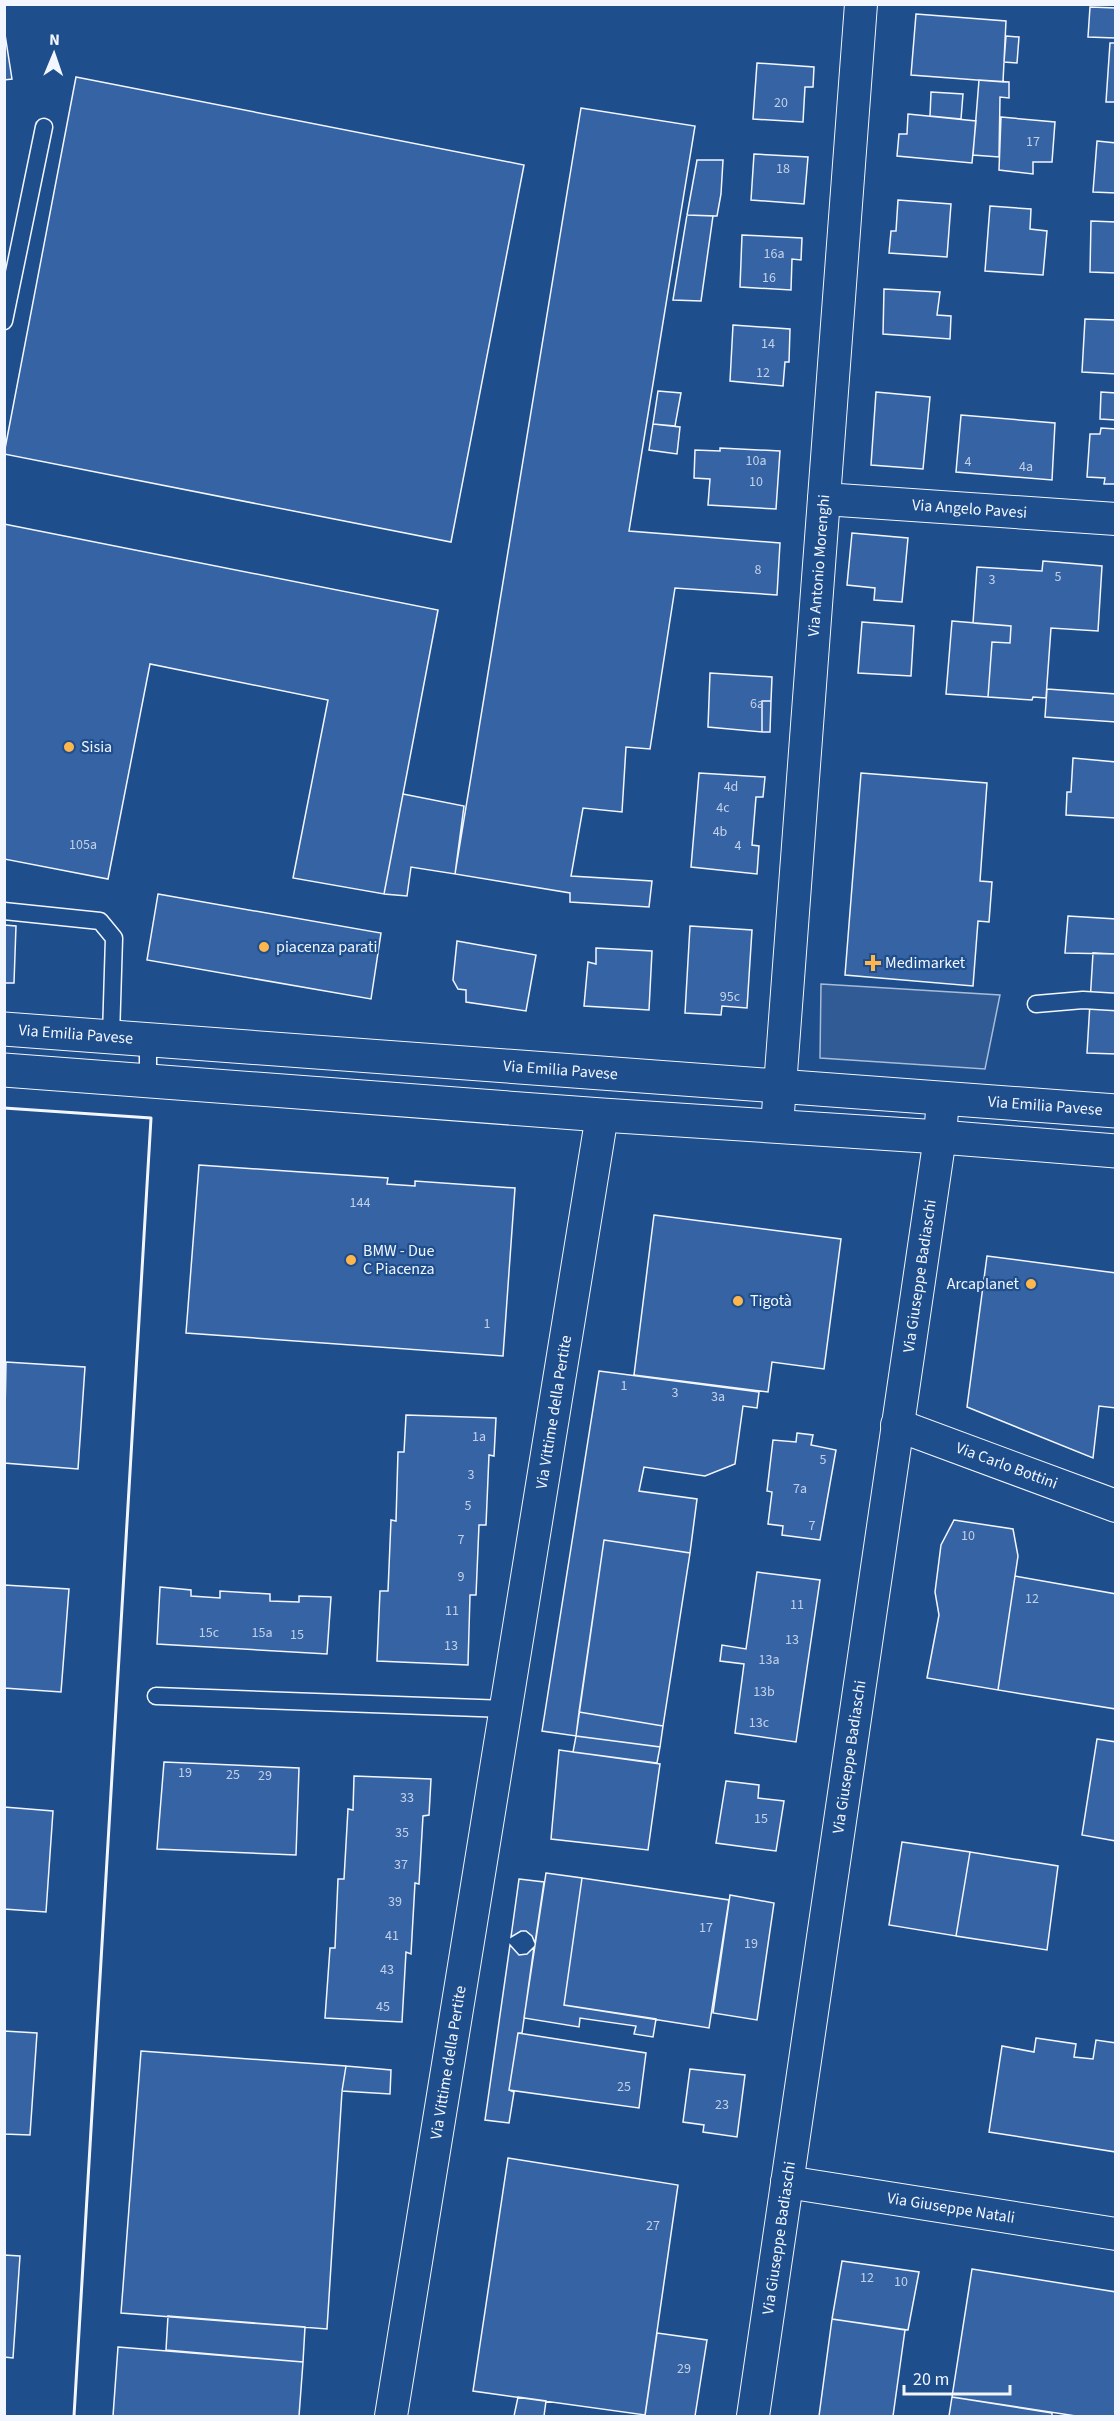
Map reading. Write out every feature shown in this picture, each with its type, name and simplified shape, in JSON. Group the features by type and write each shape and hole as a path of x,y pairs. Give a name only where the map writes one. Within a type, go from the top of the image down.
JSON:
{"main road":[{"name":"Via Emilia Pavese","path":"4,1029 1116,1111"},
{"path":"4,1070 1116,1151"}],"street":[{"name":"Via Antonio Morenghi","path":"777,1126 861,4"},
{"name":"Via Angelo Pavesi","path":"824,499 1116,519"},
{"name":"Via Giuseppe Badiaschi","path":"753,2416 940,1137 943,1098"},
{"name":"Via Vittime della Pertite","path":"392,2416 602,1115"},
{"name":"Via Carlo Bottini","path":"897,1425 1116,1506"},
{"name":"Via Giuseppe Natali","path":"787,2182 1116,2234"}],"lane":[{"path":"4,321 44,127"},
{"path":"4,911 100,921 114,938 111,1036"},
{"path":"1036,1004 1083,1000 1116,1002"},
{"path":"148,1040 148,1082"},
{"path":"156,1696 506,1709"}],"shaded area":[{"path":"821,984 1000,995 985,1069 820,1058"}],"building":[{"path":"1090,7 1116,8 1115,38 1088,37"},
{"path":"916,14 1006,21 1003,82 911,75"},
{"path":"4,28 12,79 4,80"},
{"path":"1006,36 1019,37 1017,63 1004,62"},
{"path":"1110,43 1116,43 1116,102 1106,102"},
{"path":"757,63 814,67 813,87 805,87 803,122 753,119"},
{"path":"76,77 524,165 451,542 4,454"},
{"path":"979,80 1009,82 1009,98 1000,97 999,157 973,155"},
{"path":"931,92 963,94 961,119 930,116"},
{"path":"581,108 695,126 629,531 780,543 777,595 675,588 650,749 626,747 622,812 583,808 571,876 652,881 649,907 570,902 570,893 455,874"},
{"path":"908,114 976,121 972,163 897,156 899,134 907,134"},
{"path":"1001,117 1055,122 1052,162 1033,162 1033,174 999,170"},
{"path":"1097,141 1116,143 1116,193 1093,192"},
{"path":"754,154 808,157 804,204 751,200"},
{"path":"697,160 723,160 717,216 687,215"},
{"path":"898,200 951,204 947,257 889,253 891,231 896,231"},
{"path":"990,206 1031,209 1030,229 1047,231 1043,275 985,271"},
{"path":"687,215 713,216 701,301 673,300"},
{"path":"1091,221 1116,222 1116,273 1090,272"},
{"path":"742,235 802,238 801,260 792,259 791,290 740,287"},
{"path":"884,289 940,292 937,315 951,316 950,339 883,334"},
{"path":"1085,319 1116,320 1116,374 1082,372"},
{"path":"733,325 790,329 789,362 785,362 783,386 730,381"},
{"path":"658,391 681,393 675,426 653,424"},
{"path":"876,392 930,397 923,469 871,465"},
{"path":"1101,392 1116,393 1116,420 1100,419"},
{"path":"961,415 1055,423 1052,480 956,472"},
{"path":"653,424 680,427 677,454 649,450"},
{"path":"1101,428 1116,429 1116,484 1104,484 1105,478 1087,477 1090,434 1100,434"},
{"path":"720,448 780,451 776,509 708,505 710,479 694,478 695,450 720,451"},
{"name":"Sisia","path":"4,524 438,610 384,894 293,878 328,700 150,664 108,879 4,859"},
{"path":"852,533 908,538 902,602 874,600 875,588 847,585"},
{"path":"1043,561 1102,566 1098,631 1051,628 1046,698 1033,697 1032,700 988,697 992,642 1010,643 1011,626 973,623 977,567 1042,571"},
{"path":"952,621 1011,626 1010,643 992,642 988,697 946,694"},
{"path":"862,622 914,626 911,676 858,673"},
{"path":"710,673 772,677 771,701 762,701 762,732 708,727"},
{"path":"1047,689 1116,694 1116,722 1045,717"},
{"path":"762,701 771,701 770,732 762,732"},
{"path":"1073,758 1116,762 1116,818 1066,815 1067,792 1071,792"},
{"path":"699,773 765,777 763,797 756,797 752,845 759,846 757,874 691,867"},
{"path":"861,773 987,783 980,881 992,882 989,922 978,921 973,986 845,975"},
{"path":"403,794 464,806 455,874 411,867 407,896 384,894"},
{"name":"piacenza parati","path":"158,894 381,933 371,999 147,960"},
{"path":"1068,916 1116,919 1116,954 1065,953"},
{"path":"4,925 16,926 14,983 4,983"},
{"path":"690,926 752,930 747,1008 722,1006 721,1015 685,1013"},
{"path":"457,941 536,955 526,1011 466,1002 466,990 458,989 453,980"},
{"path":"596,948 652,951 649,1010 584,1006 588,962 596,964"},
{"path":"1093,953 1116,954 1116,1054 1087,1053"},
{"name":"BMW - Due C Piacenza","path":"199,1165 388,1178 387,1184 415,1186 415,1181 515,1188 503,1356 186,1333"},
{"name":"Tigotà","path":"654,1215 841,1239 824,1369 772,1362 768,1392 634,1375"},
{"path":"987,1256 1116,1273 1116,1408 1099,1406 1093,1458 967,1407"},
{"path":"6,1362 85,1367 78,1469 4,1463"},
{"path":"599,1371 759,1392 757,1408 743,1406 735,1464 705,1476 644,1467 639,1491 697,1499 690,1553 604,1540 576,1736 542,1731"},
{"path":"406,1415 496,1418 494,1456 489,1455 486,1525 479,1525 476,1595 470,1595 468,1665 377,1661 380,1591 388,1591 391,1520 396,1521 398,1452 404,1452"},
{"path":"797,1433 813,1435 811,1445 836,1450 820,1540 782,1535 783,1526 768,1524 772,1492 767,1491 773,1440 796,1442"},
{"path":"954,1520 1013,1529 1018,1556 998,1690 927,1678 939,1615 935,1592 941,1545"},
{"path":"604,1540 690,1553 663,1726 579,1712"},
{"path":"757,1572 820,1580 796,1742 735,1733 744,1664 720,1661 722,1645 746,1649"},
{"path":"1015,1576 1116,1594 1116,1709 998,1690"},
{"path":"4,1585 69,1589 61,1692 4,1688"},
{"path":"160,1587 191,1590 191,1596 220,1598 220,1591 270,1594 270,1601 299,1602 299,1596 331,1597 327,1654 157,1644"},
{"path":"579,1712 663,1726 660,1747 576,1736"},
{"path":"576,1736 660,1747 657,1763 573,1752"},
{"path":"1097,1739 1116,1742 1116,1841 1082,1835"},
{"path":"559,1750 660,1764 648,1850 551,1839"},
{"path":"164,1762 299,1768 296,1855 157,1849"},
{"path":"354,1776 431,1779 429,1815 423,1816 419,1884 415,1883 411,1954 406,1952 402,2022 325,2018 330,1948 335,1948 338,1879 344,1879 348,1809 353,1810"},
{"path":"726,1781 759,1785 758,1798 784,1801 776,1851 716,1843"},
{"path":"4,1807 53,1811 46,1912 4,1909"},
{"path":"902,1842 970,1852 956,1936 889,1925"},
{"path":"970,1852 1058,1866 1047,1950 956,1936"},
{"path":"546,1873 582,1878 564,2005 656,2019 653,2037 634,2034 636,2026 580,2018 579,2027 524,2018"},
{"path":"582,1878 729,1900 709,2028 564,2005"},
{"path":"519,1879 544,1882 535,1943 526,1931 521,1931 511,1937"},
{"path":"730,1895 774,1903 757,2020 713,2013"},
{"path":"510,1945 519,1955 527,1954 534,1947 522,2033 518,2033 509,2090 514,2092 509,2123 485,2120"},
{"path":"4,2031 37,2033 30,2135 4,2134"},
{"path":"518,2033 646,2053 639,2108 509,2090"},
{"path":"1036,2038 1076,2044 1074,2057 1093,2059 1096,2040 1116,2043 1116,2152 989,2132 1002,2046 1034,2052"},
{"path":"141,2051 346,2066 342,2091 327,2329 121,2313"},
{"path":"346,2066 391,2070 390,2094 342,2091"},
{"path":"690,2069 745,2075 737,2137 703,2132 704,2125 683,2122"},
{"path":"508,2158 678,2185 645,2415 473,2391"},
{"path":"4,2255 20,2256 13,2358 4,2357"},
{"path":"842,2261 919,2272 908,2330 832,2319"},
{"path":"972,2269 1116,2292 1116,2416 1076,2416 952,2397"},
{"path":"168,2316 305,2327 303,2362 166,2350"},
{"path":"832,2319 905,2330 893,2416 819,2416"},
{"path":"657,2333 707,2340 695,2416 645,2416"},
{"path":"118,2347 303,2362 299,2416 113,2416"},
{"path":"518,2397 546,2401 544,2416 514,2416"},
{"path":"952,2397 1052,2413 1052,2416 949,2416"}],"wall":[{"path":"4,1108 151,1118 74,2416"}],"place":[{"name":"Sisia","path":"69,747"},
{"name":"piacenza parati","path":"264,947"},
{"name":"Medimarket","path":"873,963"},
{"name":"BMW - Due C Piacenza","path":"351,1260"},
{"name":"Arcaplanet","path":"1031,1284"},
{"name":"Tigotà","path":"738,1301"}]}
